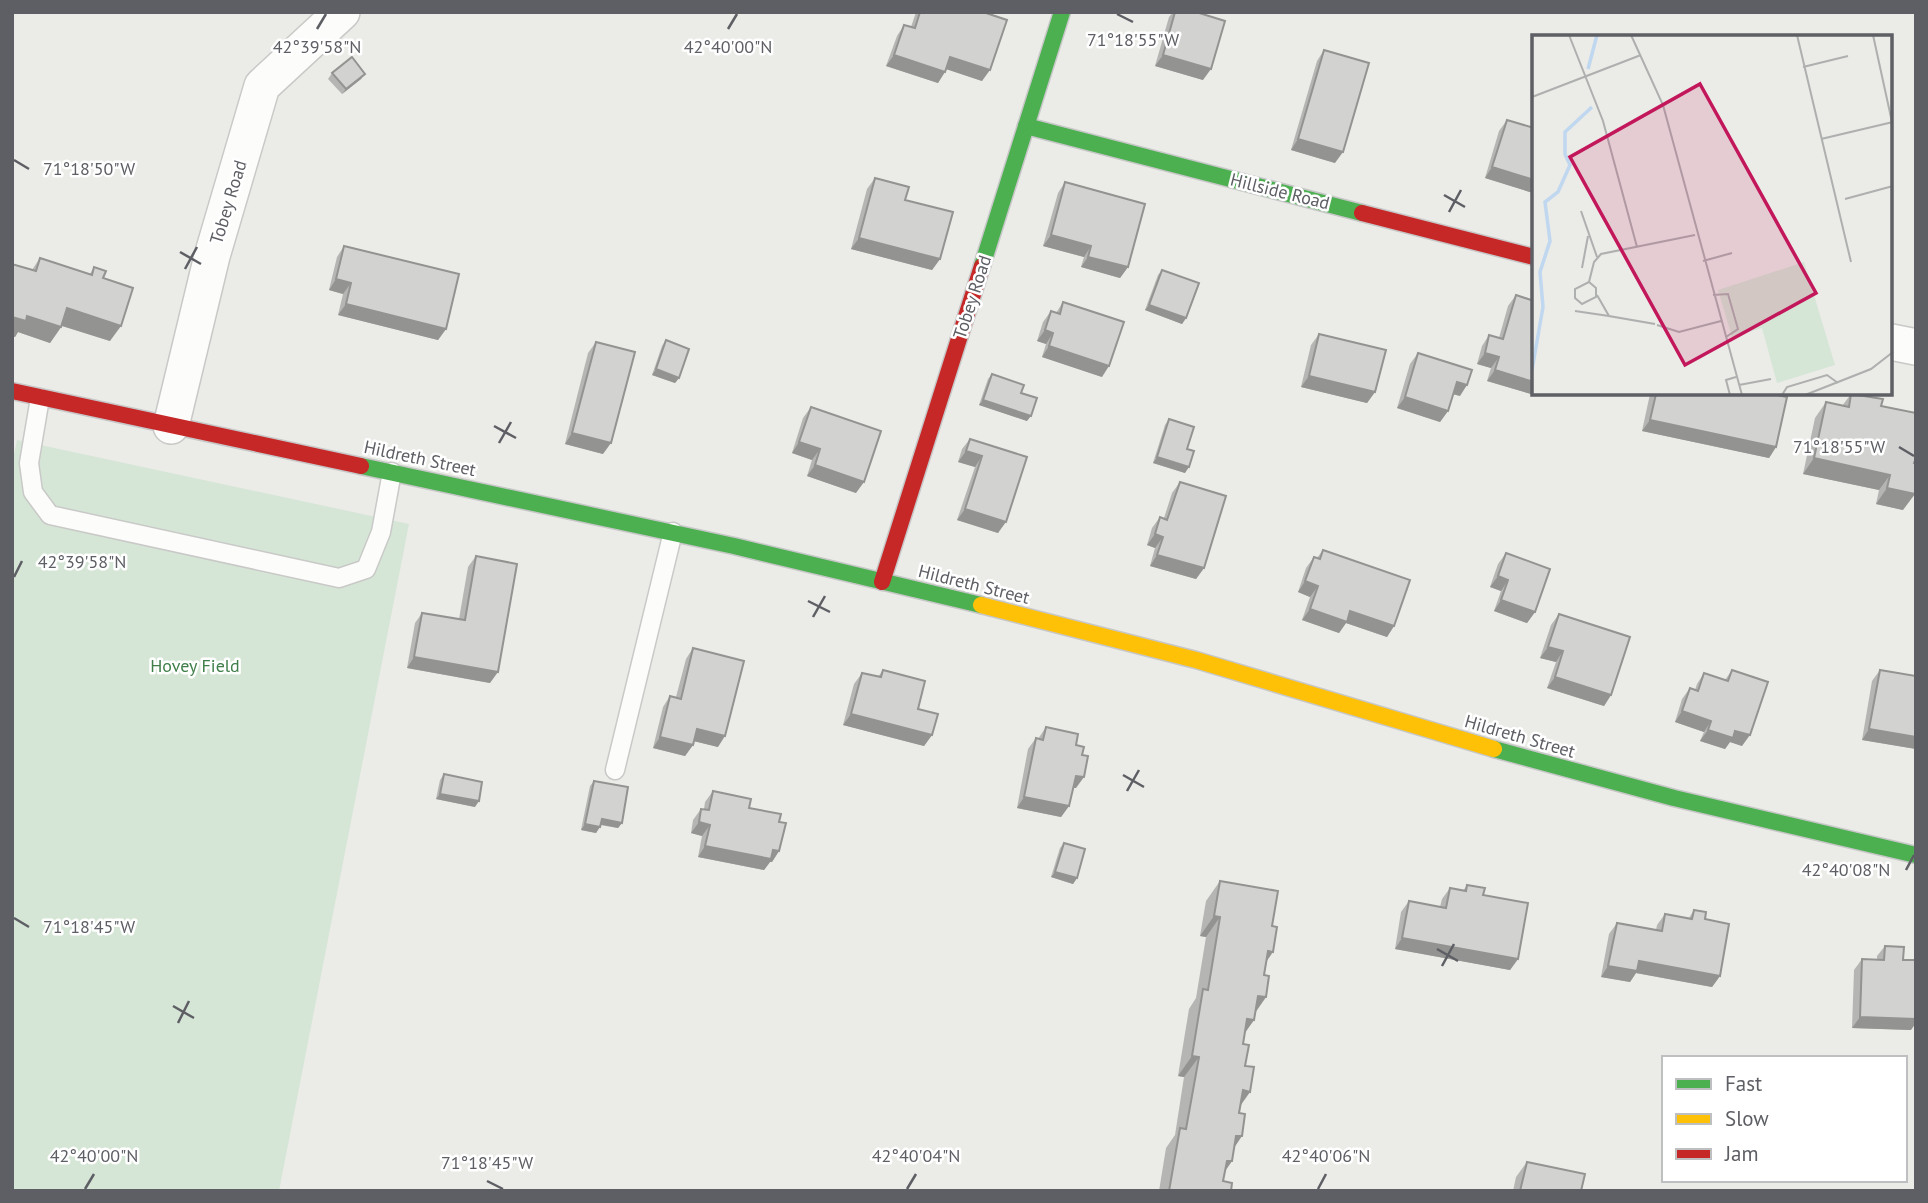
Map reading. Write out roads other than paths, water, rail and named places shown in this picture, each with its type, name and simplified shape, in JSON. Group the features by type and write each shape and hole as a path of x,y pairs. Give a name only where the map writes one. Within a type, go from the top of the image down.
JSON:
{"street":[{"name":"Tobey Road","path":"172,426 212,256 262,86 342,12"},
{"name":"Tobey Road","path":"882,582 1062,12"},
{"name":"Hillside Road","path":"1026,126 1532,256"},
{"path":"1893,342 1916,347"},
{"name":"Hildreth Street","path":"12,391 673,532 882,582 1150,648 1534,761 1803,830 1916,855"}],"lane":[{"path":"40,398 29,463 33,492 50,514 339,578 366,569 381,532 392,472"},
{"path":"615,770 673,532"}],"park label":[{"name":"Hovey Field","path":"195,665"}]}
